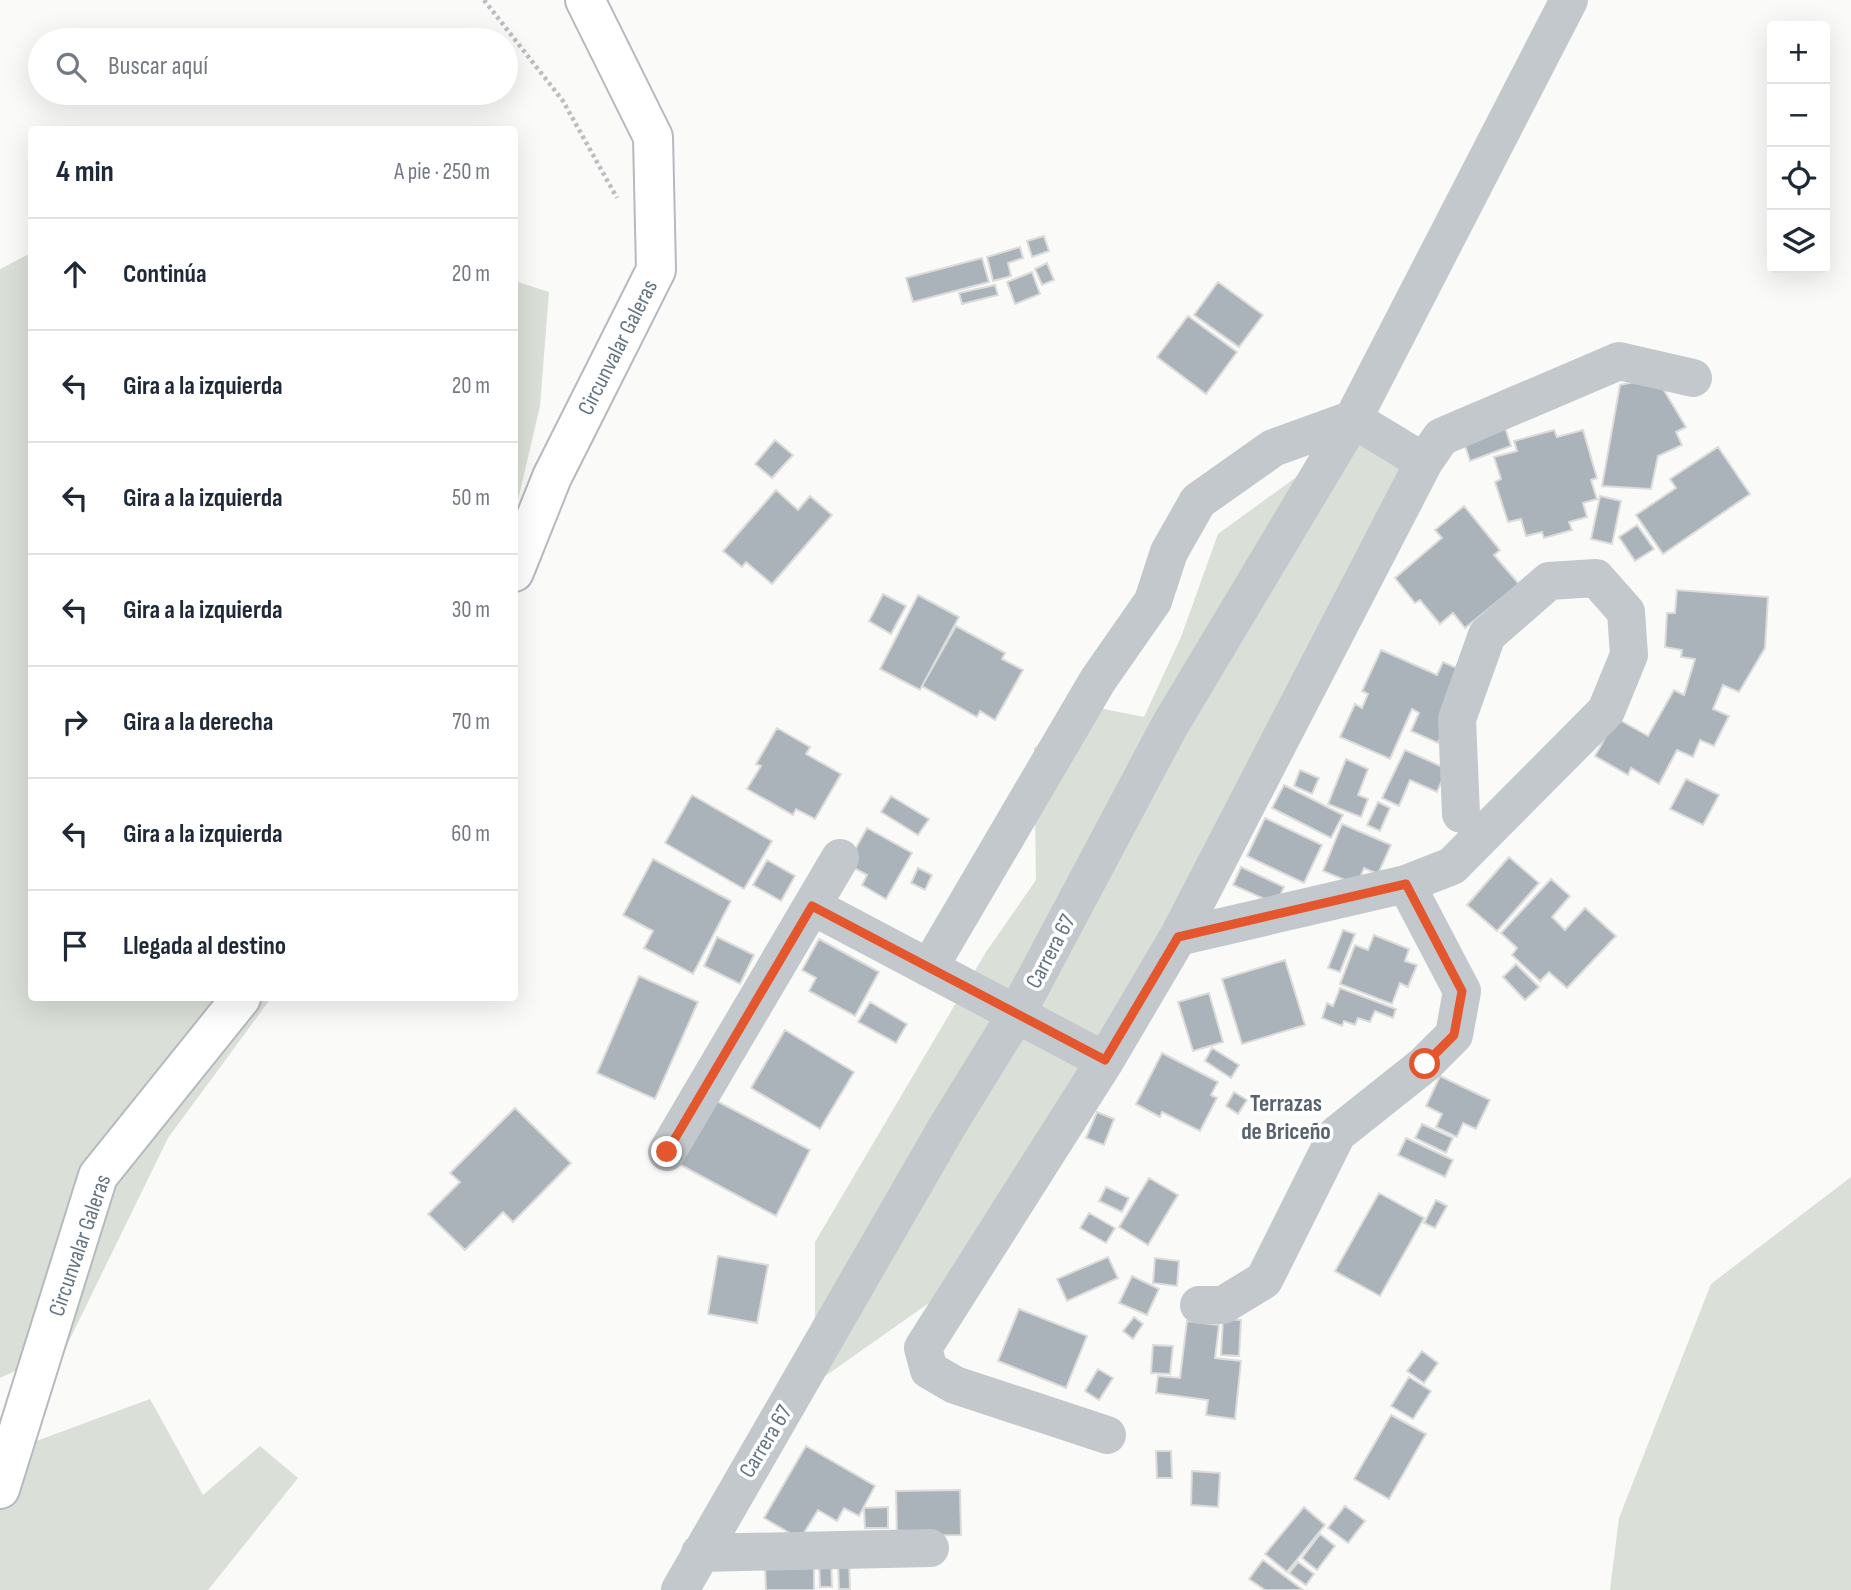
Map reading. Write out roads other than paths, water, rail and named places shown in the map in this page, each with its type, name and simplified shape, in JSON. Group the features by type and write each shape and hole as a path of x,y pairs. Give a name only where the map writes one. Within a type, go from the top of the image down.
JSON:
{"main road":[{"name":"Circunvalar Galeras","path":"518,562 552,477 656,270 653,137 585,0"},
{"name":"Circunvalar Galeras","path":"0,1489 98,1175 239,1001"}],"street":[{"name":"Carrera 67","path":"680,1590 948,1125 1017,1013 1170,725 1353,419 1569,0"},
{"path":"1107,1436 955,1385 929,1370 923,1348 1105,1060 1178,937 1424,462 1441,437 1619,362 1693,378"},
{"path":"929,968 1098,680 1153,601 1169,552 1198,501 1273,448 1353,419 1424,462"},
{"path":"1178,937 1406,884 1452,866 1606,711 1629,655 1629,644 1626,611 1596,578 1549,581 1487,635 1457,719 1461,814"},
{"path":"667,1152 840,858"},
{"path":"1199,1305 1223,1305 1264,1280 1338,1134 1425,1064 1454,1035 1462,991 1406,884"},
{"path":"812,906 1105,1060"},
{"path":"700,1553 930,1548"}],"district":[{"name":"Terrazas de Briceño","path":"1286,1117"}]}
